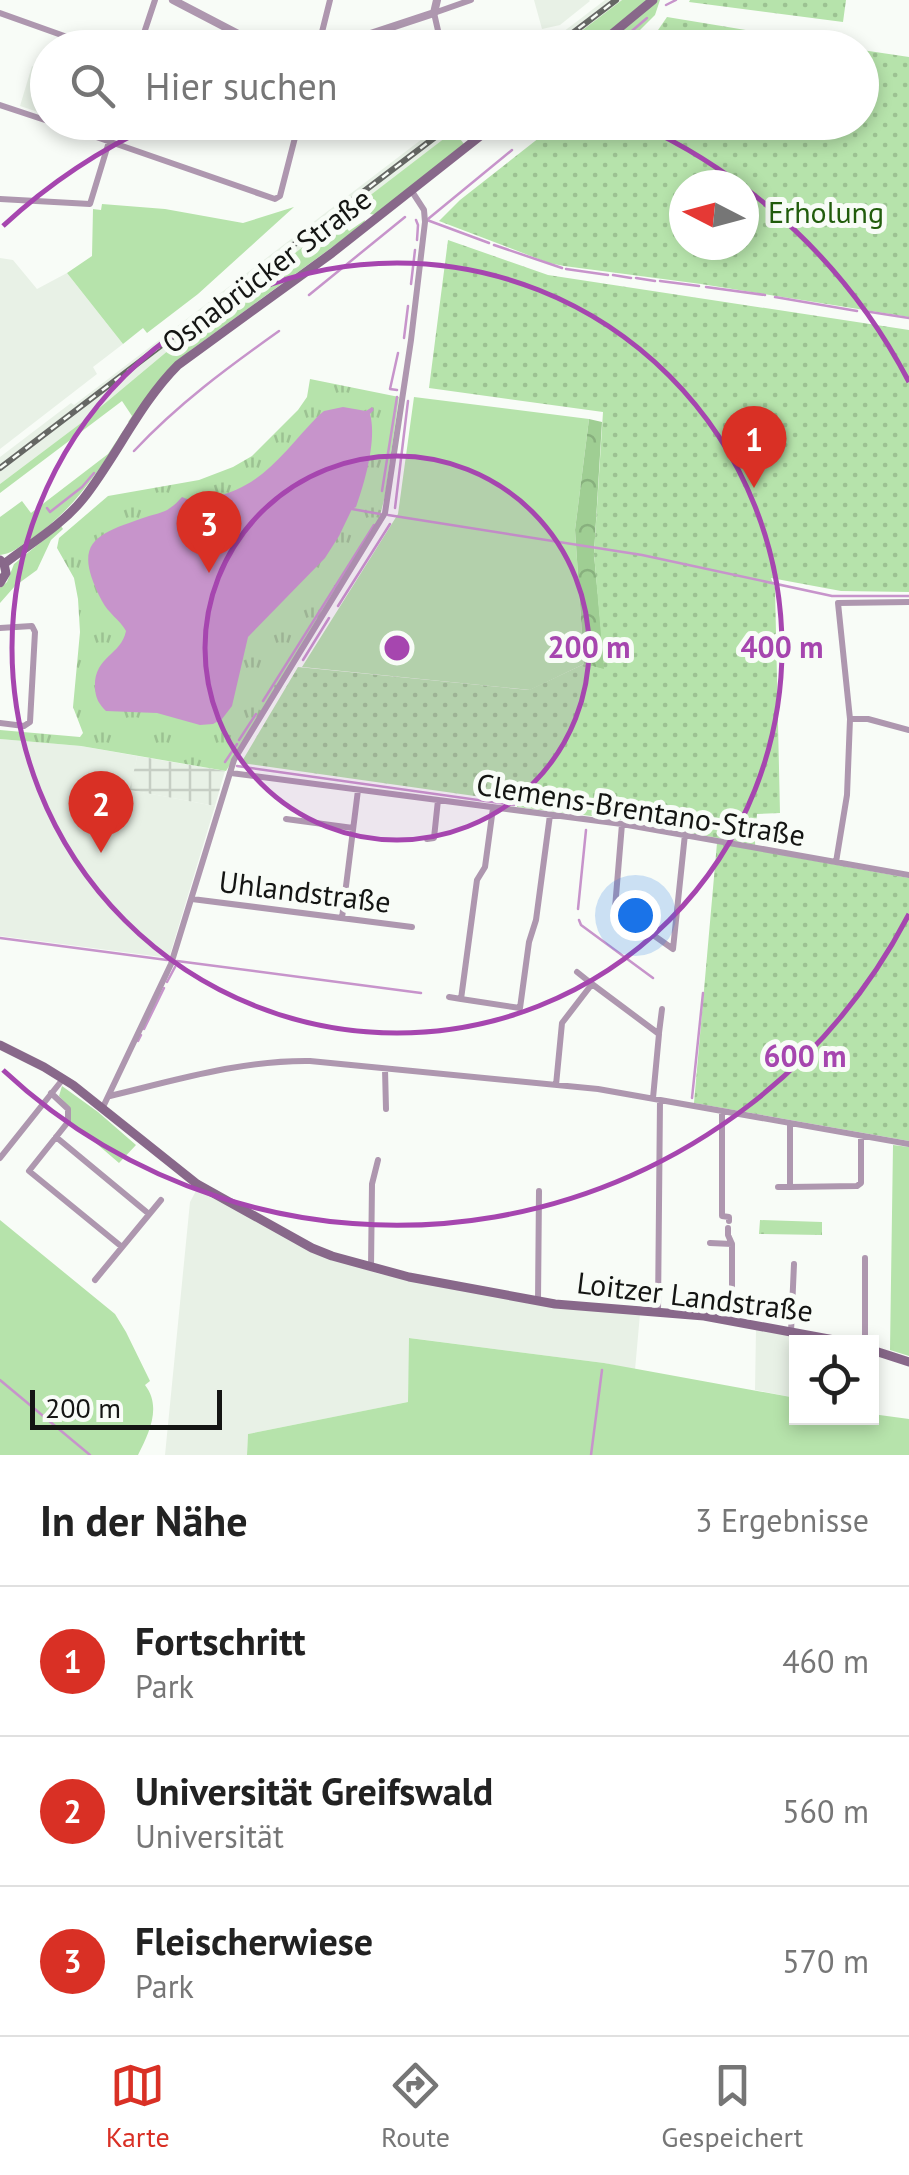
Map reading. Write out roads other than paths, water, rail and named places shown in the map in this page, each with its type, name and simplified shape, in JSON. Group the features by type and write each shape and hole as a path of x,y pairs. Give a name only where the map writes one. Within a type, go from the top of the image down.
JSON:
{"main road":[{"path":"617,30 653,0"},
{"name":"Osnabrücker Straße","path":"0,583 6,573 2,562 68,516 178,365 332,253 476,140"},
{"name":"Loitzer Landstraße","path":"0,1045 63,1079 197,1184 312,1248 371,1268 571,1306 658,1311 807,1335"},
{"path":"879,1352 909,1362"}],"street":[{"path":"145,30 155,0"},
{"path":"173,0 230,30"},
{"path":"322,30 330,0"},
{"path":"437,0 434,13 438,30"},
{"path":"383,30 471,0"},
{"path":"0,14 46,30"},
{"path":"0,105 30,115"},
{"path":"107,140 275,199 280,196 294,140"},
{"path":"0,200 90,204 110,141"},
{"path":"102,1107 171,964 234,760 384,515 425,222 424,210 411,190"},
{"path":"836,862 847,796 850,720 838,602 909,602"},
{"path":"0,628 32,626 34,632 30,722 27,726 0,723"},
{"path":"850,720 868,719 909,730"},
{"name":"Clemens-Brentano-Straße","path":"231,773 622,824 909,875"},
{"path":"342,918 358,790"},
{"name":"Clemens-Brentano-Straße","path":"427,839 434,838 438,800"},
{"path":"461,999 493,808"},
{"path":"449,997 520,1008 550,815"},
{"path":"286,819 353,828"},
{"path":"622,824 614,908 673,949 685,834"},
{"name":"Uhlandstraße","path":"192,899 412,927"},
{"path":"578,972 659,1034"},
{"path":"556,1085 562,1024 592,984"},
{"path":"658,1311 656,1099 662,1009"},
{"path":"109,1096 200,1074 278,1061 310,1061 598,1089 909,1144"},
{"path":"384,1068 386,1108"},
{"path":"0,1158 63,1079"},
{"path":"51,1094 68,1109 68,1122 29,1170 122,1247"},
{"path":"722,1113 722,1216 729,1217 732,1244 732,1321"},
{"path":"790,1125 790,1186"},
{"path":"56,1137 149,1214"},
{"path":"778,1186 857,1186 861,1183 861,1137"},
{"path":"371,1268 372,1184 378,1160"},
{"name":"Loitzer Landstraße","path":"538,1300 539,1191"},
{"path":"95,1280 160,1200"},
{"path":"710,1243 732,1244"},
{"path":"865,1258 865,1335"},
{"path":"791,1332 794,1264"}],"waterway":[{"path":"666,5 676,0"},
{"path":"633,30 647,18"},
{"path":"428,219 512,150"},
{"path":"309,295 405,217"},
{"path":"416,220 417,240"},
{"path":"427,220 489,243"},
{"path":"494,245 562,268"},
{"path":"411,284 415,250"},
{"path":"566,269 608,275"},
{"path":"613,275 631,278"},
{"path":"636,278 655,281"},
{"path":"660,281 699,286"},
{"path":"706,287 765,295"},
{"path":"775,297 857,311"},
{"path":"404,338 408,306"},
{"path":"864,311 909,318"},
{"path":"134,451 186,402 279,331"},
{"path":"397,390 390,389 398,353"},
{"path":"382,491 397,397"},
{"path":"395,508 408,401"},
{"path":"47,508 50,512 94,473"},
{"path":"352,509 380,514"},
{"path":"388,515 642,555 832,596 909,596"},
{"path":"338,606 390,524"},
{"path":"263,701 374,525"},
{"path":"303,660 329,618"},
{"path":"239,740 256,714"},
{"path":"225,762 237,744"},
{"path":"237,766 514,805"},
{"path":"578,909 586,830"},
{"path":"579,920 653,978"},
{"path":"0,938 167,960"},
{"path":"177,961 421,993"},
{"path":"167,982 175,967"},
{"path":"144,1029 164,988"},
{"path":"692,1098 703,993"},
{"path":"138,1041 141,1035"},
{"path":"591,1455 602,1370"},
{"path":"0,1380 90,1455"}],"railway":[{"path":"577,30 616,0"},
{"path":"0,468 431,140"}],"place":[{"name":"Fortschritt","path":"754,488"},
{"name":"Fleischerwiese","path":"209,573"},
{"name":"Universität Greifswald","path":"101,853"}],"park label":[{"name":"Erholung","path":"826,211"}]}
